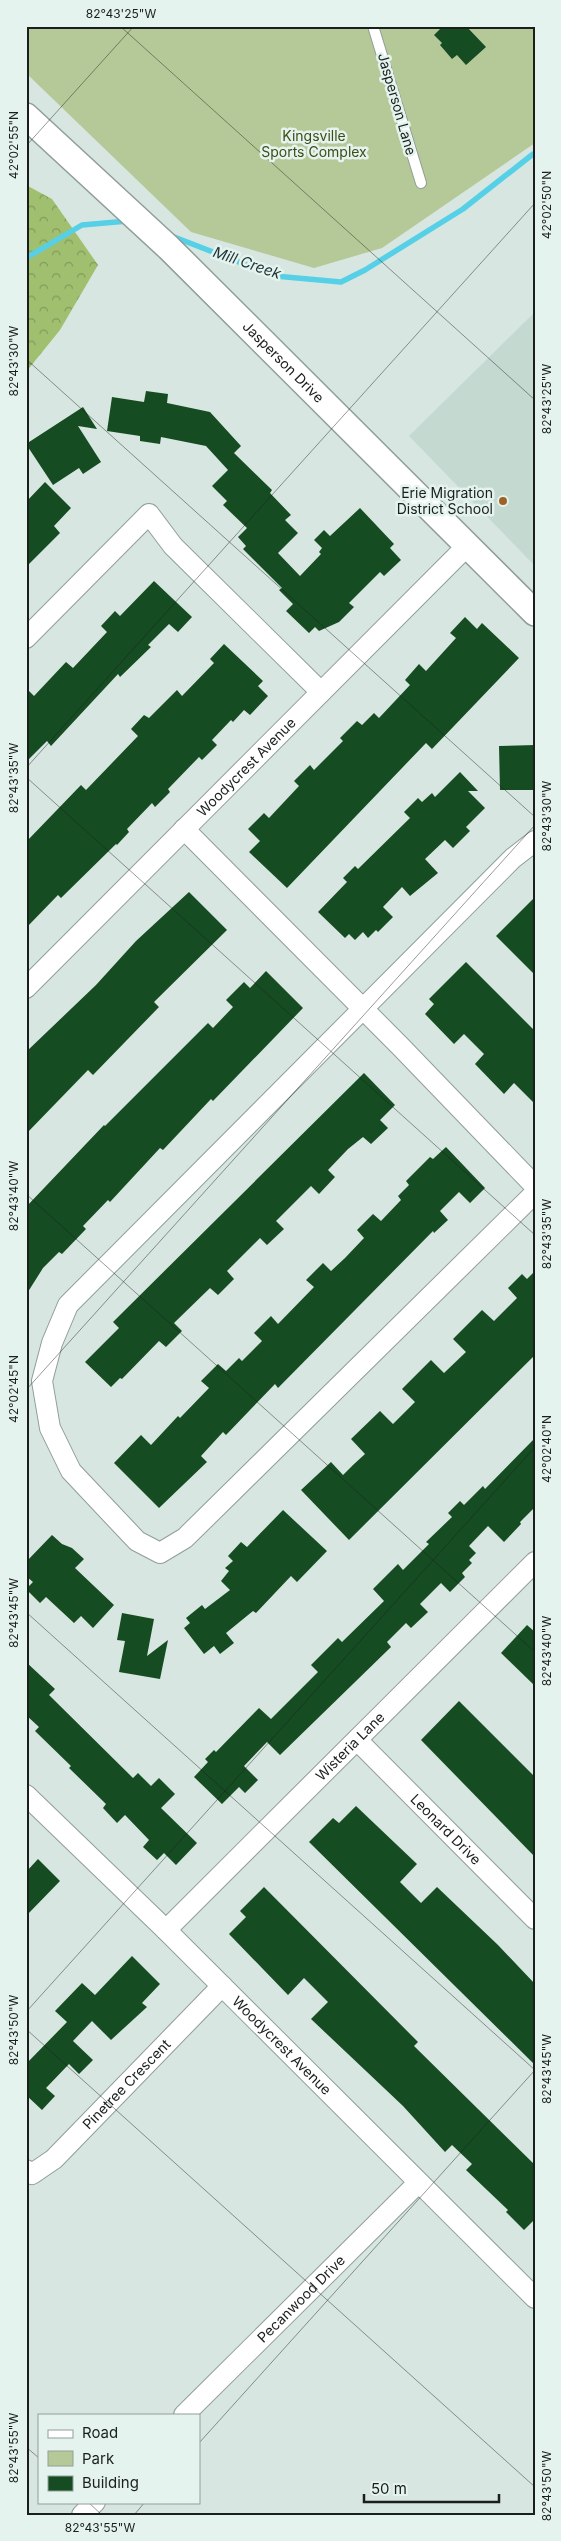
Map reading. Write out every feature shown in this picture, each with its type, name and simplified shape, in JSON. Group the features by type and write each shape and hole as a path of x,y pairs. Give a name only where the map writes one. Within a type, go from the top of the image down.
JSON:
{"street":[{"name":"Jasperson Drive","path":"26,116 163,242 535,613"},
{"path":"26,638 150,514 173,546 321,692"},
{"name":"Woodycrest Avenue","path":"26,988 468,545"},
{"path":"184,829 535,1186"},
{"path":"535,841 512,858 68,1305 52,1343 42,1382 50,1428 71,1471 137,1541 160,1553 185,1538 535,1193"},
{"name":"Wisteria Lane","path":"166,1930 535,1562"},
{"name":"Leonard Drive","path":"357,1740 535,1920"},
{"name":"Woodycrest Avenue","path":"26,1796 166,1930 418,2183 532,2292"},
{"name":"Pinetree Crescent","path":"26,2170 32,2174 54,2159 222,1986"},
{"name":"Pecanwood Drive","path":"185,2414 418,2183"},
{"path":"82,2515 93,2504"}],"lane":[{"name":"Jasperson Lane","path":"373,26 421,183"}],"shaded area":[{"name":"Erie Migration District School","path":"535,312 535,566 409,436"}],"green space":[{"name":"Kingsville Sports Complex","path":"26,26 535,26 535,143 382,248 314,268 191,232 26,73"},
{"path":"26,185 52,199 98,265 60,330 26,372"}],"building":[{"path":"443,26 466,26 486,47 466,65 457,55 452,59 440,45 442,43 434,35"},
{"path":"146,391 168,394 167,403 210,412 241,446 234,453 272,490 270,493 291,515 285,520 298,533 278,553 300,576 321,554 319,552 322,548 314,540 324,530 330,536 360,508 394,544 390,548 401,560 384,576 380,572 349,603 354,607 339,622 319,631 315,627 309,633 286,611 293,604 279,590 282,588 243,549 246,546 238,537 247,528 223,505 227,501 212,486 228,470 206,446 161,437 160,444 140,441 140,436 107,431 112,397 144,402"},
{"path":"83,407 97,429 78,426 101,462 83,474 79,468 53,485 26,444"},
{"path":"45,482 71,508 54,526 60,533 26,567 26,502"},
{"path":"154,581 192,617 178,632 169,624 148,645 151,647 120,677 118,674 51,746 47,741 26,762 26,688 34,696 66,662 73,668 107,632 101,626 115,611 120,616"},
{"path":"465,617 477,629 482,623 519,658 432,749 426,743 287,888 249,852 260,841 248,829 264,813 269,818 299,786 294,781 310,765 314,770 343,741 340,738 357,721 362,725 374,713 379,718 410,685 405,680 419,664 426,671 456,638 450,633"},
{"path":"224,644 263,681 258,686 268,696 250,715 244,710 233,722 231,720 212,740 217,745 202,760 199,757 168,789 170,792 155,807 152,803 127,829 129,832 117,845 61,898 58,895 26,928 26,842 81,785 86,790 138,736 131,729 144,715 149,718 177,690 182,696 214,663 210,659"},
{"path":"535,745 535,790 500,790 499,746"},
{"path":"460,772 478,791 468,791 485,808 466,827 470,831 453,848 445,840 425,859 438,873 410,896 402,887 383,907 393,917 378,932 376,930 368,938 363,932 355,940 349,934 345,938 318,912 347,882 343,878 355,866 358,869 410,818 404,812 418,798 422,802 432,793 435,797"},
{"path":"189,892 227,930 154,1002 159,1007 93,1075 88,1070 26,1134 26,1052 96,985 136,941"},
{"path":"535,897 535,975 496,936"},
{"path":"466,962 535,1031 535,1104 514,1083 504,1094 475,1064 484,1054 464,1034 454,1044 425,1014 434,1004 429,999"},
{"path":"266,971 303,1008 213,1101 211,1099 163,1150 160,1148 110,1202 108,1200 83,1226 86,1229 62,1254 59,1252 43,1268 26,1295 26,1207 104,1125 208,1023 213,1028 233,1007 226,1000 244,982 250,988"},
{"path":"364,1073 395,1105 380,1120 388,1128 371,1144 363,1137 348,1149 328,1170 335,1177 319,1194 311,1186 276,1221 284,1229 267,1245 260,1238 227,1271 234,1279 218,1295 210,1288 174,1323 182,1331 166,1347 159,1341 122,1379 120,1378 111,1387 85,1362 119,1328 113,1322"},
{"path":"446,1147 485,1188 470,1203 459,1192 440,1211 448,1220 434,1233 433,1231 278,1388 275,1384 226,1435 223,1432 201,1456 207,1462 159,1508 114,1463 141,1435 151,1445 178,1416 180,1418 209,1388 201,1381 218,1364 226,1371 239,1358 242,1361 262,1341 254,1333 271,1316 278,1324 314,1287 306,1280 323,1263 331,1271 345,1258 364,1238 357,1230 373,1214 381,1221 401,1200 398,1196 409,1185 406,1181 430,1157 433,1159"},
{"path":"535,1271 535,1355 349,1540 301,1490 331,1462 343,1475 365,1454 351,1439 380,1411 393,1424 415,1402 402,1389 431,1360 444,1373 466,1352 453,1339 482,1310 494,1321 517,1298 508,1288 522,1274 527,1279"},
{"path":"535,1438 535,1507 520,1522 521,1524 504,1542 488,1526 469,1546 476,1553 469,1560 472,1563 462,1573 465,1577 450,1592 441,1583 420,1604 428,1612 411,1628 406,1623 387,1642 391,1647 280,1755 267,1742 244,1766 258,1780 245,1793 239,1787 222,1804 194,1777 208,1762 205,1759 214,1750 216,1752 259,1708 271,1719 318,1672 311,1665 338,1638 342,1642 384,1601 373,1589 398,1564 403,1570 429,1544 426,1542 452,1517 448,1513 460,1501 464,1505 483,1486 485,1489"},
{"path":"283,1510 327,1551 297,1582 291,1576 256,1613 253,1611 226,1633 234,1643 220,1654 214,1646 204,1654 184,1628 190,1623 186,1618 202,1605 205,1609 230,1590 221,1581 229,1571 225,1568 233,1561 228,1556 241,1542 247,1547"},
{"path":"52,1535 62,1544 72,1548 84,1559 75,1568 114,1605 93,1628 81,1616 74,1623 46,1597 40,1603 26,1589 33,1582 26,1576 26,1562"},
{"path":"122,1613 154,1619 147,1656 168,1640 160,1679 119,1672 125,1641 117,1640"},
{"path":"527,1625 535,1632 535,1686 501,1653"},
{"path":"26,1662 55,1689 49,1695 133,1778 138,1773 151,1786 159,1778 175,1794 161,1808 197,1843 176,1865 164,1853 157,1860 143,1847 149,1840 125,1815 117,1823 103,1808 106,1804 35,1731 39,1727 26,1715"},
{"path":"459,1701 535,1777 535,1857 421,1740"},
{"path":"356,1806 417,1864 400,1882 421,1903 437,1887 498,1945 535,1984 535,2065 309,1842 333,1818 339,1823"},
{"path":"38,1859 60,1881 26,1916 26,1872"},
{"path":"264,1887 418,2042 414,2046 535,2165 535,2219 524,2230 506,2212 508,2210 466,2170 472,2164 452,2145 445,2152 403,2106 311,2019 328,2002 304,1978 288,1995 229,1934 246,1917 240,1911"},
{"path":"132,1956 160,1984 142,2003 147,2007 111,2040 92,2021 73,2041 93,2060 79,2074 69,2064 46,2088 55,2096 42,2110 26,2095 26,2064 67,2022 55,2011 82,1983 95,1995"}],"waterway":[{"name":"Mill Creek","path":"169,235 275,276 341,282 365,270 463,209 533,154 535,155"},
{"name":"Mill Creek","path":"26,258 82,225 128,221"}],"place":[{"name":"Erie Migration District School","path":"503,501"}]}
